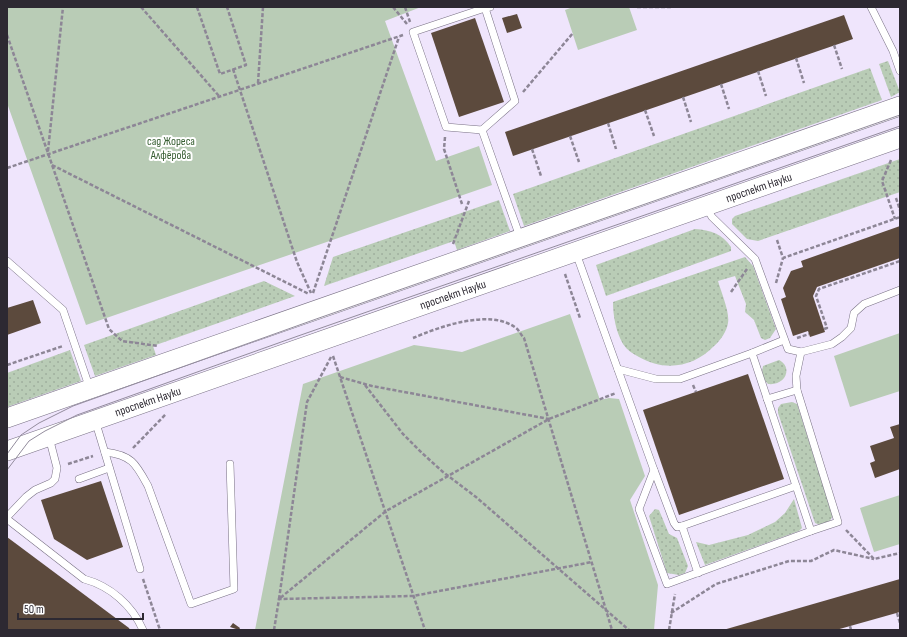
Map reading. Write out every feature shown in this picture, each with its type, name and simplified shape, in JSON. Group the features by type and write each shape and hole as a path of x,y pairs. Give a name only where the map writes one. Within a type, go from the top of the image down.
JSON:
{"main road":[{"path":"7,418 900,106"},
{"name":"проспект Науки","path":"7,451 900,138"}],"lane":[{"path":"871,7 893,51 900,71"},
{"path":"487,8 515,102 482,130 446,127 413,32 487,8"},
{"path":"482,130 521,239"},
{"path":"705,206 712,218 755,259 788,349 801,352 832,344 851,328 854,313 864,304 900,290"},
{"path":"576,252 674,523 677,526 682,526 796,486"},
{"path":"7,261 63,310 90,389"},
{"path":"618,368 656,380 680,379 784,340"},
{"path":"654,470 639,509 667,584 838,522 797,390 796,376 801,352"},
{"path":"752,353 811,531"},
{"path":"768,399 797,390"},
{"path":"95,420 140,569"},
{"path":"49,436 57,468 55,479 51,483 35,490 26,497 7,518 84,580 99,583 116,596 137,616 143,630"},
{"path":"105,452 125,455 138,468 145,480 191,604 234,589 230,464"},
{"path":"79,479 109,468"},
{"path":"682,526 698,573"}],"path":[{"path":"48,153 63,7"},
{"path":"141,7 219,96"},
{"path":"197,7 220,74 246,65 226,7"},
{"path":"258,83 263,7"},
{"path":"7,168 48,153 413,32 393,7"},
{"path":"638,7 672,7"},
{"path":"515,102 573,33"},
{"path":"7,35 109,329 122,340 141,344 164,345"},
{"path":"312,295 399,37"},
{"path":"834,45 842,69"},
{"path":"796,58 804,82"},
{"path":"233,70 297,262 312,295"},
{"path":"758,71 766,96"},
{"path":"721,84 729,109"},
{"path":"683,97 691,122"},
{"path":"645,110 654,136"},
{"path":"608,123 616,149"},
{"path":"446,127 444,149 462,204"},
{"path":"570,136 579,162"},
{"path":"532,149 541,176"},
{"path":"892,160 882,182 895,219"},
{"path":"52,165 312,295"},
{"path":"896,198 900,210"},
{"path":"452,246 469,201"},
{"path":"777,240 783,258 900,217"},
{"path":"731,292 755,259"},
{"path":"824,329 827,328 816,296 819,289 900,261"},
{"path":"564,273 580,318"},
{"path":"412,338 442,325 474,319 501,322 516,328 524,338 612,630"},
{"path":"7,365 74,341"},
{"path":"274,630 307,402 332,354 425,630"},
{"path":"340,377 366,385 549,419"},
{"path":"366,385 403,434 448,476 476,497 629,630"},
{"path":"279,599 386,511 549,419 625,389"},
{"path":"838,522 874,560"},
{"path":"672,613 716,584 789,561 811,561 834,550 874,560 900,553"},
{"path":"279,599 413,596 592,562"},
{"path":"140,569 160,630"},
{"path":"669,630 676,581"},
{"path":"897,612 900,623"},
{"path":"850,626 851,630"}],"green space":[{"name":"сад Жореса Алфёрова","path":"7,7 421,7 385,21 436,161 479,146 492,185 86,325 7,103"},
{"path":"573,7 629,7 637,30 578,50 565,10"},
{"path":"888,61 900,92 891,97 879,64"},
{"path":"870,68 882,100 524,226 513,194"},
{"path":"900,159 900,192 758,241 747,239 732,224 732,219 735,216"},
{"path":"499,200 510,231 457,250 454,241 324,286 333,257"},
{"path":"695,229 706,230 720,236 731,247 731,251 606,296 596,265"},
{"path":"745,257 753,266 776,329 770,338 765,340 761,338 754,320 745,312 746,304 735,276 718,281 728,313 728,323 723,336 698,359 679,365 659,365 637,356 628,350 623,344 615,324 613,302"},
{"path":"264,281 295,296 153,346 156,355 95,376 84,345"},
{"path":"570,314 600,400 609,398 619,399 645,476 630,500 658,585 654,630 255,630 303,384 414,345 462,352"},
{"path":"900,333 900,391 850,407 834,356"},
{"path":"70,350 81,381 7,407 7,373"},
{"path":"779,360 786,367 786,375 779,382 768,384 763,376 763,366"},
{"path":"792,402 797,404 833,516 829,522 820,525 815,523 778,413 778,408 781,404"},
{"path":"900,495 900,544 874,552 860,508"},
{"path":"794,499 802,528 799,531 705,565 696,542 709,545 748,535 775,522 785,513"},
{"path":"655,509 659,510 669,534 677,538 688,566 685,573 679,575 667,573 649,516"}],"building":[{"path":"517,14 522,28 507,33 502,18"},
{"path":"844,15 853,39 513,156 505,132"},
{"path":"475,18 504,102 459,117 431,33"},
{"path":"900,226 900,258 817,287 813,296 825,332 810,337 808,331 793,336 781,299 786,297 783,288 791,271 803,267 801,261"},
{"path":"33,300 41,323 7,335 7,308"},
{"path":"748,374 784,479 679,515 643,410"},
{"path":"900,424 900,469 875,478 870,463 875,461 870,446 894,438 890,427"},
{"path":"101,481 123,547 87,560 54,539 41,500"},
{"path":"7,537 129,628 130,630 7,630"},
{"path":"900,579 900,612 836,630 723,630"},
{"path":"233,623 240,628 239,630 230,627"}],"tram line":[{"path":"7,454 21,435 39,423 73,406 319,318 900,115"},
{"path":"7,470 29,441 77,415 298,336 900,126"}]}
